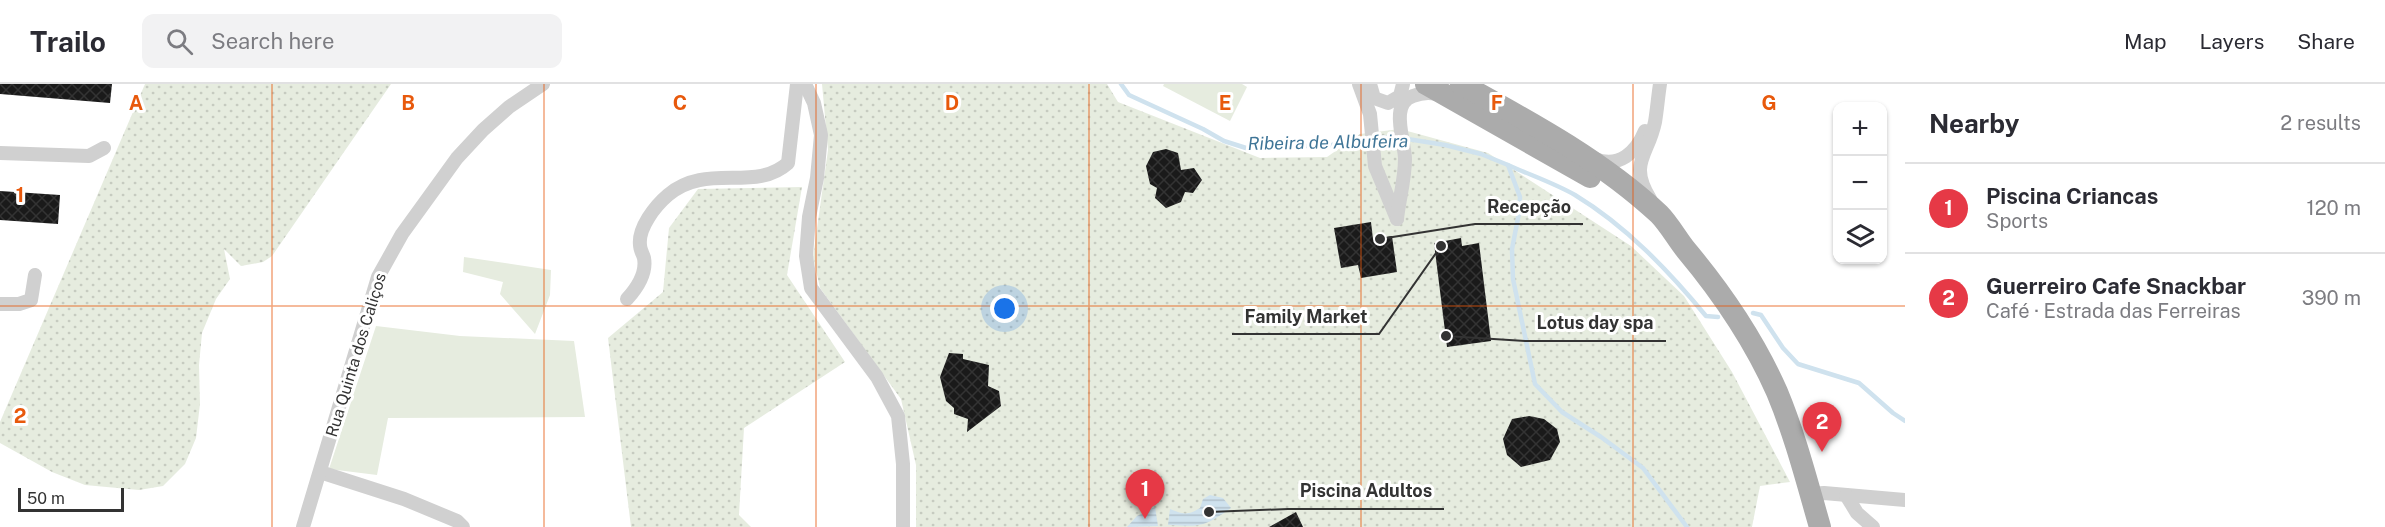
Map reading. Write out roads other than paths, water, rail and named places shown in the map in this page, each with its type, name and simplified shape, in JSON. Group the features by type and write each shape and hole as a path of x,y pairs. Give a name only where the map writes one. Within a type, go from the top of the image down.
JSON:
{"main road":[{"path":"1426,84 1454,89 1517,115 1576,150 1605,180 1682,246"},
{"path":"1454,89 1660,216 1733,312 1758,354 1789,424 1820,527"}],"street":[{"name":"Rua Quinta dos Caliços","path":"303,527 378,277 402,234 457,158 509,107 543,84"},
{"path":"627,299 638,288 642,278 644,261 639,244 648,215 668,195 687,183 705,178 766,176 779,171 788,163 797,84"},
{"path":"805,84 814,104 821,135 806,256 811,288 877,378 898,416 903,464 903,527"},
{"path":"1360,84 1388,103 1401,96 1408,97 1454,89"},
{"path":"1360,84 1370,114 1375,165 1396,219 1405,164 1401,96"},
{"path":"1605,180 1616,175 1633,161 1657,102 1660,84"},
{"path":"0,153 89,156 104,148"},
{"path":"1576,150 1598,161 1633,161"},
{"path":"1633,161 1660,216"},
{"path":"0,304 19,304 31,300 35,275"},
{"path":"320,472 404,499 457,522 463,527"},
{"path":"1810,494 1824,493 1905,500"},
{"path":"1846,495 1857,513 1873,527"}],"water":[{"path":"1210,495 1223,498 1231,508 1202,524 1168,525 1170,509 1182,513 1192,512 1200,508 1203,499"},
{"path":"1155,507 1158,526 1127,527 1137,516"}],"waterway":[{"name":"Ribeira de Albufeira","path":"1121,84 1129,95 1224,141 1246,148 1332,145 1355,139 1395,137 1445,145 1481,154 1508,165 1520,197 1512,249 1513,279 1535,384 1562,412 1643,468 1687,527"},
{"path":"1508,165 1567,191 1594,207 1645,250 1706,316 1718,317"},
{"path":"1753,313 1761,315 1783,348 1798,364 1859,383 1905,421"}],"place":[{"name":"Recepção","path":"1380,239"},
{"name":"Family Market","path":"1441,246"},
{"name":"Lotus day spa","path":"1446,336"},
{"name":"Guerreiro Cafe Snackbar","path":"1822,452"},
{"name":"Piscina Adultos","path":"1209,512"},
{"name":"Piscina Criancas","path":"1145,519"}]}
